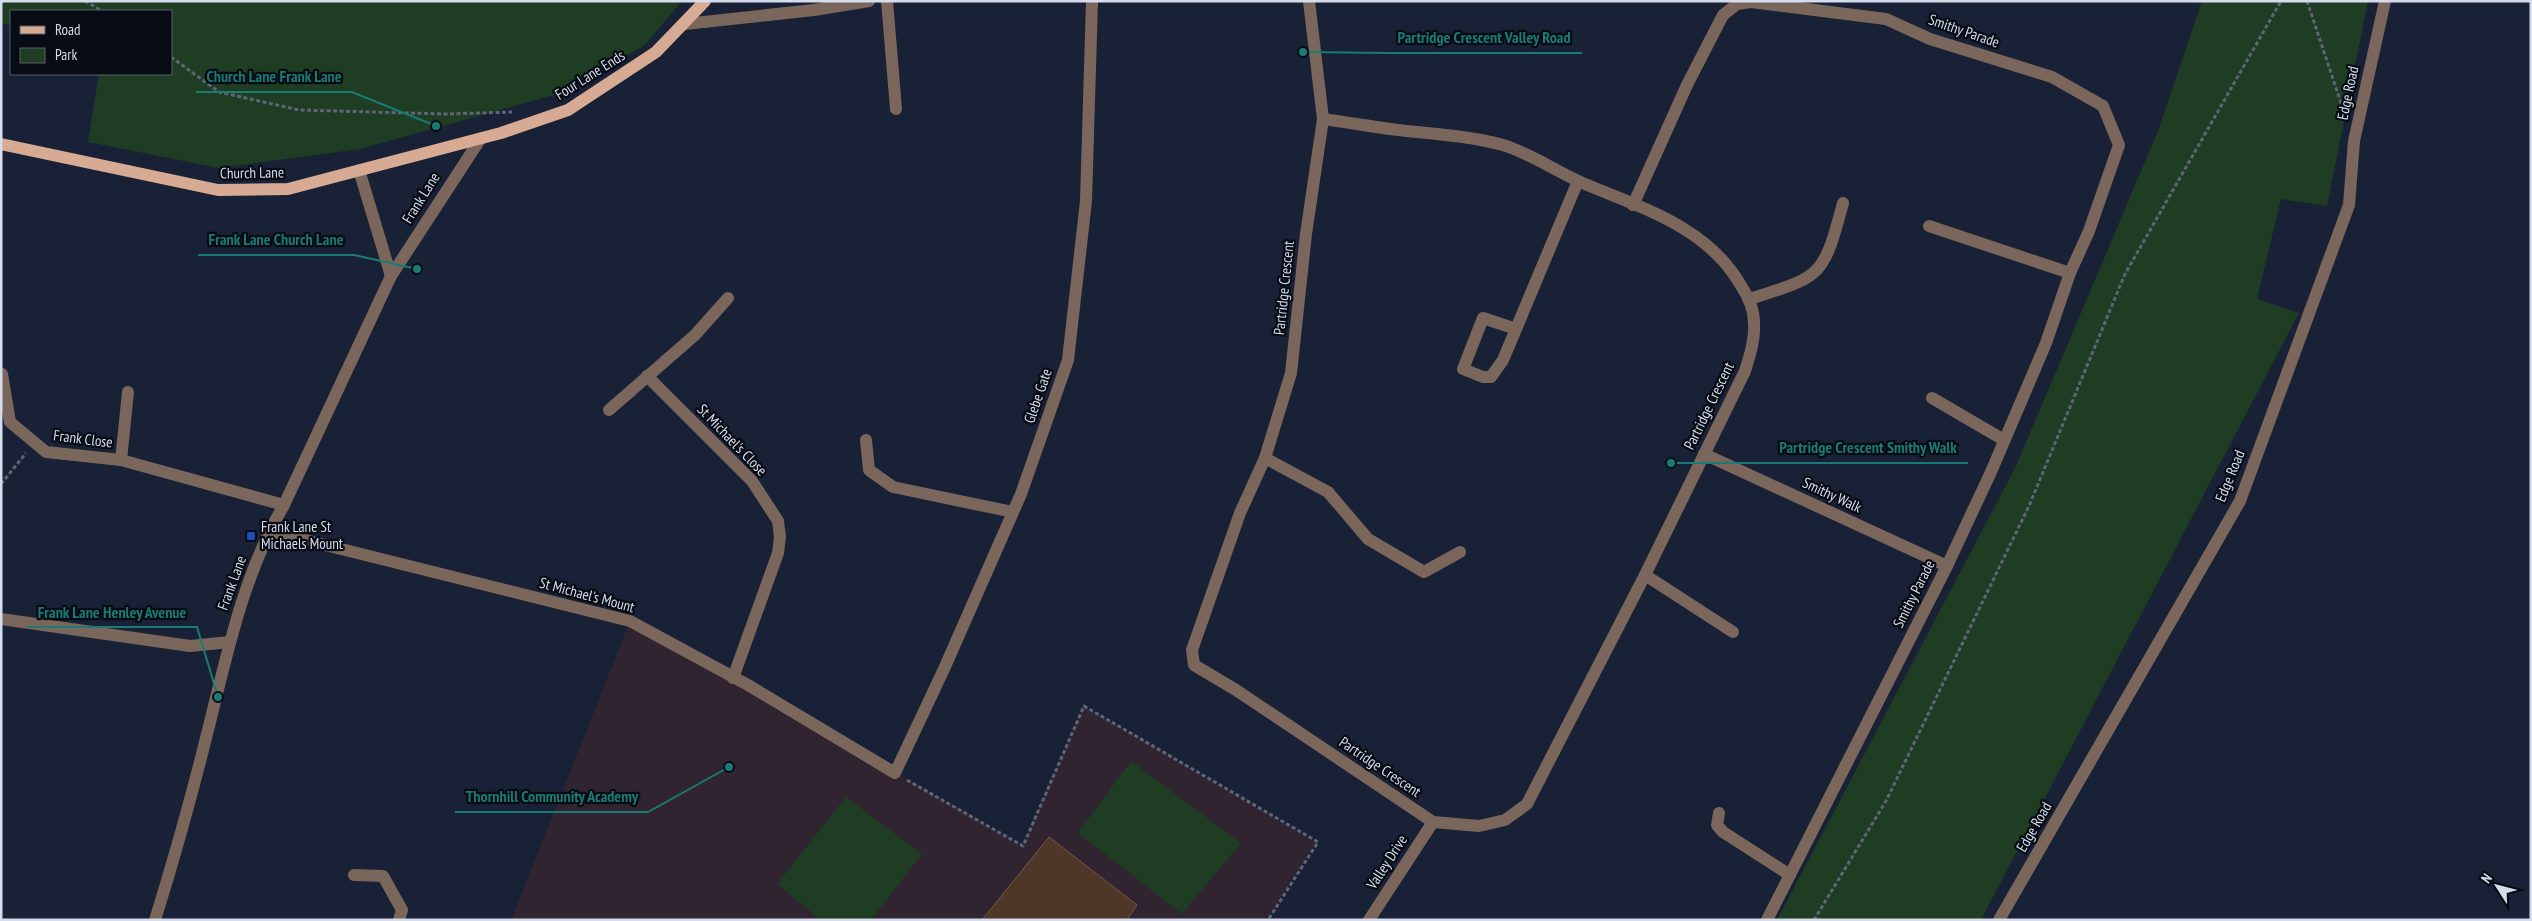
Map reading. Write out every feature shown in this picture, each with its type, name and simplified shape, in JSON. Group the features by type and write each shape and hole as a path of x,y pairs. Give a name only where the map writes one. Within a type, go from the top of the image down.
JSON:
{"main road":[{"name":"Four Lane Ends","path":"501,133 568,110 656,52 685,24 705,1"},
{"name":"Church Lane","path":"1,144 218,190 288,189 501,133"}],"street":[{"path":"685,24 814,10 869,1"},
{"path":"887,1 896,109"},
{"name":"Glebe Gate","path":"895,773 944,669 1013,512 1068,360 1086,201 1092,1"},
{"name":"Partridge Crescent","path":"1309,1 1323,119 1306,234 1291,373 1265,458 1240,513 1192,650 1194,665 1236,690 1433,822 1479,826 1505,820 1528,804 1645,575 1745,371 1753,342 1754,321 1750,300 1733,272 1694,233 1633,204 1578,181 1536,158 1503,145 1445,134 1391,129 1323,119"},
{"name":"Edge Road","path":"1999,920 2240,501 2349,205 2354,141 2385,1"},
{"name":"Smithy Parade","path":"1633,204 1709,41 1724,15 1737,4 1751,2 1886,19 1930,39 2052,77 2103,106 2119,145 2089,231 2070,273 2046,343 1947,566 1767,920"},
{"name":"Frank Lane","path":"155,920 184,826 238,607 269,531 284,505 391,276 481,138"},
{"path":"359,170 391,276"},
{"path":"1516,329 1483,318 1463,369 1483,377 1491,377 1503,360 1516,329 1578,181"},
{"path":"1750,300 1802,282 1815,274 1825,261 1831,247 1842,203"},
{"path":"1929,226 2070,273"},
{"path":"609,410 695,335 728,298"},
{"name":"Frank Close","path":"2,374 10,422 46,452 121,460 284,505"},
{"name":"St Michael's Close","path":"647,376 752,481 778,521 780,537 778,553 733,678"},
{"name":"Frank Close","path":"121,460 128,392"},
{"path":"1932,398 2004,440"},
{"path":"866,440 869,470 893,487 1013,512"},
{"name":"Smithy Walk","path":"1704,454 1947,566"},
{"path":"1265,458 1328,492 1368,539 1424,572 1460,552"},
{"name":"St Michael's Mount","path":"269,531 630,622 733,678 895,773"},
{"path":"1645,575 1733,632"},
{"path":"1,619 190,646 230,642"},
{"path":"1719,813 1717,825 1723,832 1790,875"},
{"name":"Valley Drive","path":"1369,920 1433,822"},
{"path":"354,875 383,876 402,910 399,920"}],"path":[{"path":"85,1 100,10"},
{"path":"1814,920 1886,801 2025,515 2125,274 2281,1"},
{"path":"2307,1 2345,113"},
{"path":"172,58 219,92 299,110 446,114 521,112"},
{"path":"1,484 34,442"},
{"path":"895,773 1023,846 1084,706 1318,842 1268,920"}],"shaded area":[{"path":"630,621 791,711 1022,846 1084,706 1316,842 1267,920 511,920"}],"green space":[{"path":"1,1 682,1 644,46 554,95 360,149 219,168 88,142 99,75 172,75 172,10 10,10 10,25 1,23"},
{"path":"2202,1 2368,1 2327,206 2281,199 2257,299 2299,313 1981,920 1777,920 2016,466 2158,131"},
{"path":"1131,761 1241,843 1182,914 1078,833"},
{"path":"846,797 922,854 871,920 821,920 777,884"}],"building":[{"path":"1049,837 1137,905 1127,920 982,920"}],"place":[{"name":"Partridge Crescent Valley Road","path":"1303,52"},
{"name":"Church Lane Frank Lane","path":"436,126"},
{"name":"Frank Lane Church Lane","path":"417,269"},
{"name":"Partridge Crescent Smithy Walk","path":"1671,463"},
{"name":"Frank Lane St Michaels Mount","path":"251,536"},
{"name":"Frank Lane Henley Avenue","path":"218,697"},
{"name":"Thornhill Community Academy","path":"729,767"}]}
